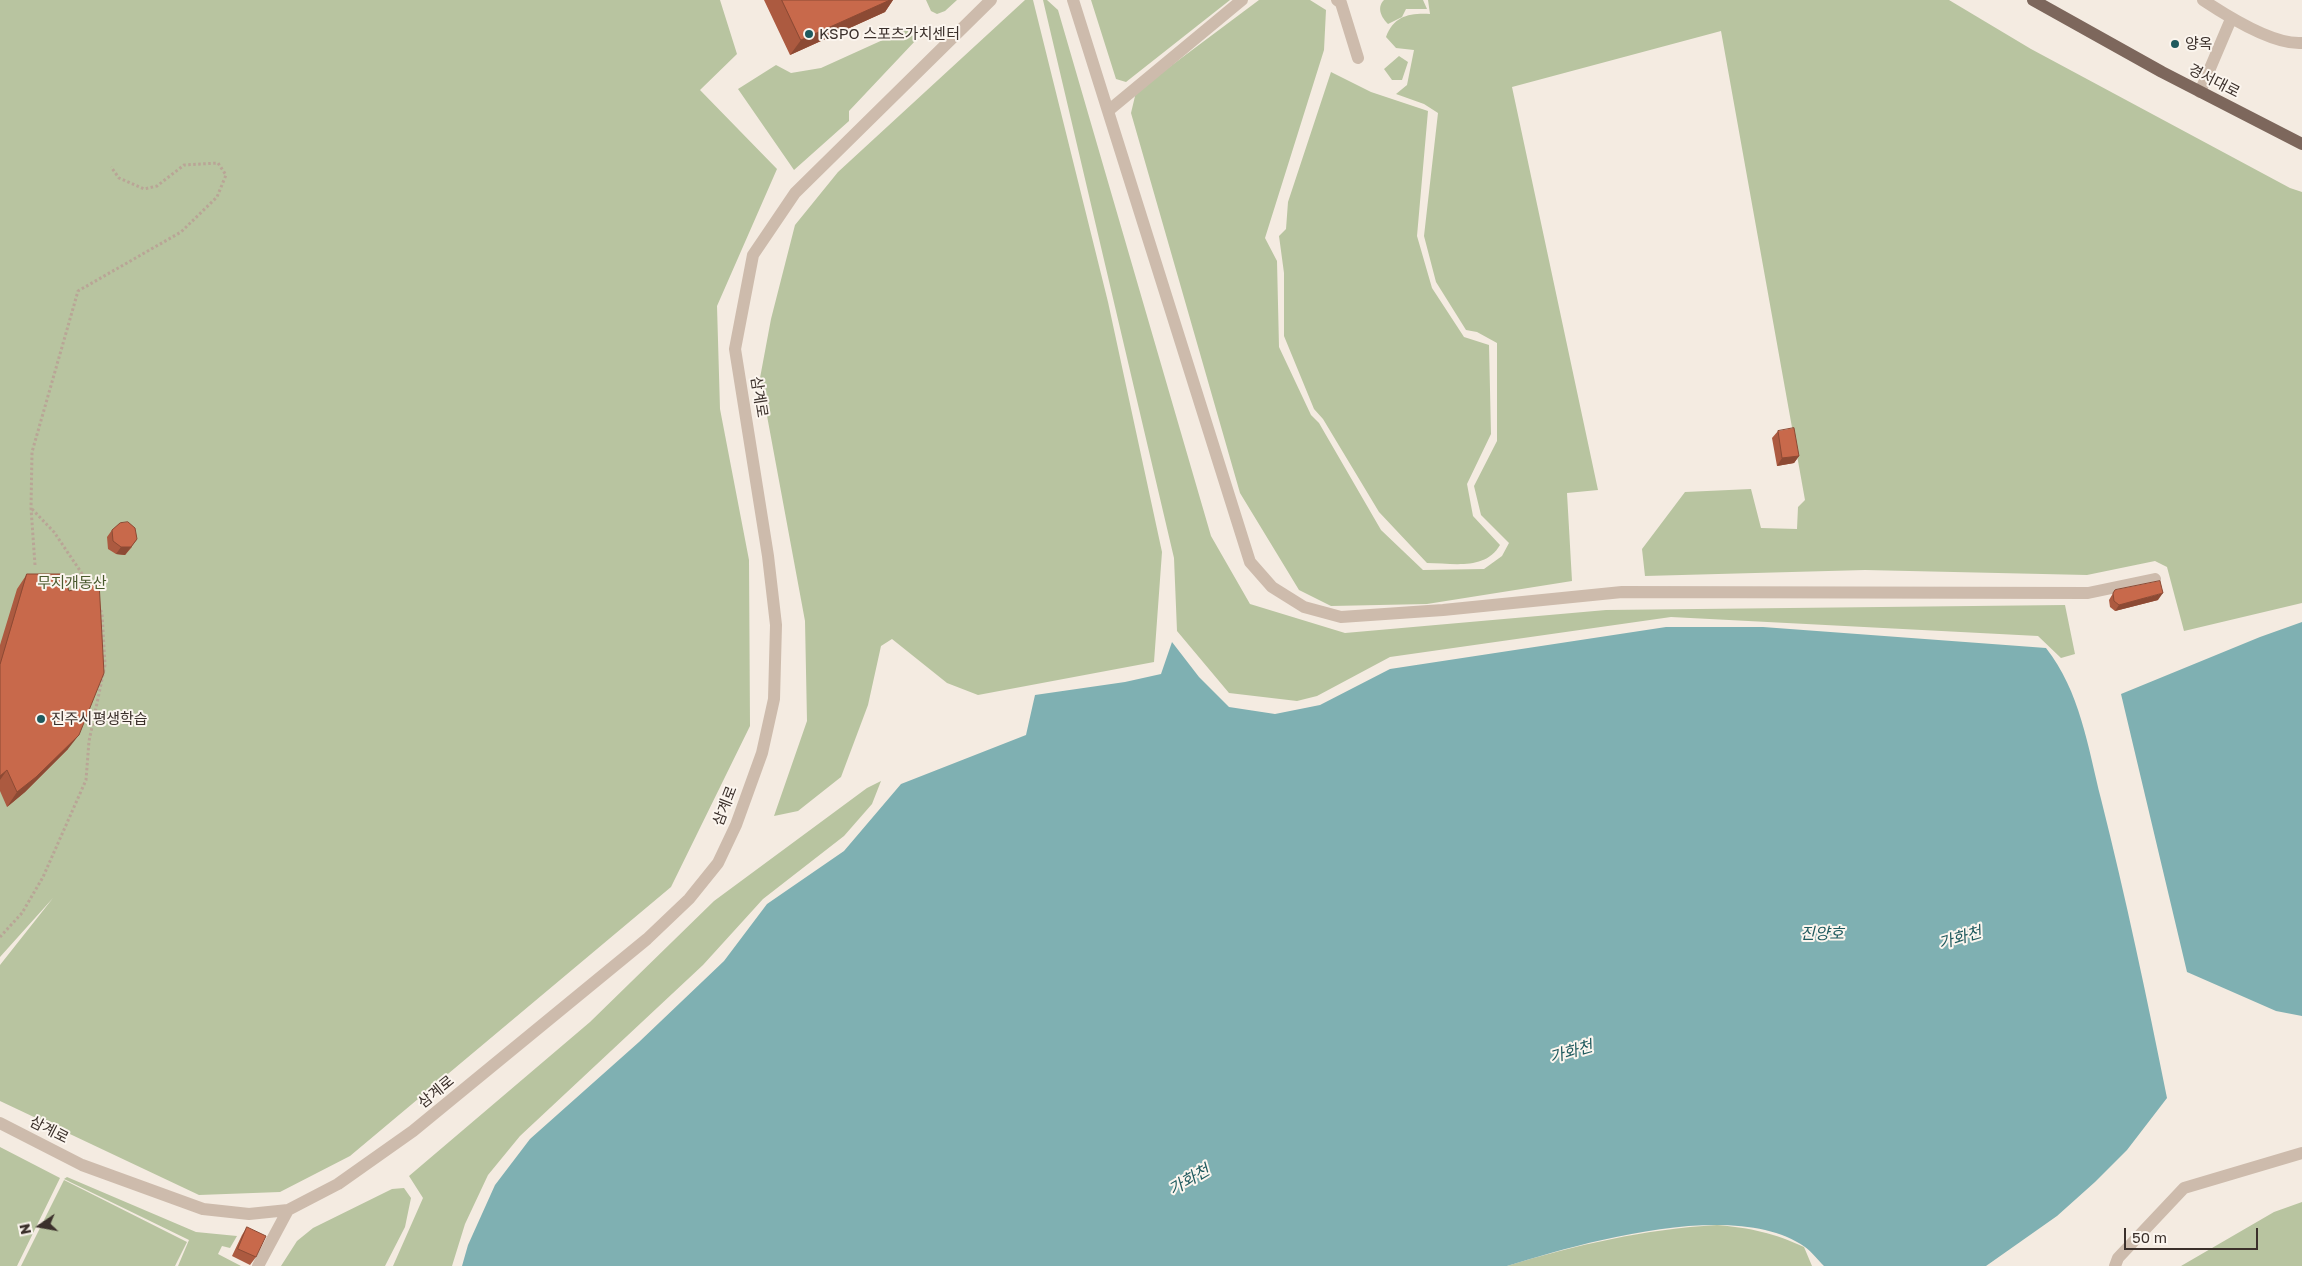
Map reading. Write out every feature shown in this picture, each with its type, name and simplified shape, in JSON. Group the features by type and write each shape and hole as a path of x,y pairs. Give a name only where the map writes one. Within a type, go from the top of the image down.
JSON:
{"main road":[{"name":"경서대로","path":"2033,0 2200,92 2302,144"}],"street":[{"name":"삼계로","path":"0,1123 82,1165 203,1209 249,1214 288,1210 338,1184 413,1131 647,939 689,899 718,863 736,825 762,754 774,699 776,625 768,556 735,349 753,256 795,193 991,0"},
{"path":"1073,0 1250,562 1272,587 1304,607 1341,617 1443,610 1622,592 2088,594 2155,579"},
{"path":"1108,111 1242,0"},
{"path":"1337,0 1341,3 1358,58"},
{"path":"2203,0 2231,19 2290,43 2302,42"},
{"path":"2200,92 2231,19"},
{"path":"2115,1266 2118,1258 2184,1188 2302,1153"},
{"path":"258,1266 288,1210"}],"path":[{"path":"35,564 31,508 32,452 78,291 181,232 217,197 226,175 218,163 184,165 157,186 144,190 119,178 111,167"},
{"path":"31,508 54,532 92,590"},
{"path":"0,937 22,913 43,877 86,780 89,741 105,665 102,613 98,605"}],"green space":[{"name":"무지개동산","path":"0,0 720,0 737,54 700,90 777,169 717,306 720,409 749,560 750,726 671,887 350,1156 280,1192 199,1195 0,1101 0,965 53,898 0,957"},
{"path":"926,0 957,0 945,11 937,14 931,11"},
{"path":"1025,0 1033,0 1108,302 1162,552 1154,662 978,695 947,683 892,639 881,646 868,705 841,777 798,811 774,816 807,721 805,621 760,378 771,319 795,225 838,172"},
{"path":"1043,0 1047,0 1058,10 1211,536 1250,604 1345,633 1606,610 2065,605 2075,654 2061,658 2038,636 1671,617 1390,657 1317,696 1297,701 1229,693 1177,631 1174,558"},
{"path":"1091,0 1230,0 1126,82 1116,79"},
{"path":"1259,0 1310,0 1326,10 1324,50 1265,238 1277,261 1279,347 1311,415 1319,423 1381,530 1423,570 1484,569 1502,556 1509,543 1481,515 1474,486 1497,441 1497,343 1477,332 1466,330 1436,282 1424,236 1438,113 1424,104 1396,94 1407,85 1414,50 1396,48 1386,37 1393,24 1409,15 1430,14 1428,0 1949,0 2031,49 2290,188 2302,192 2302,603 2184,631 2167,567 2155,561 2087,575 1865,570 1645,576 1642,549 1685,492 1751,489 1761,528 1797,529 1798,507 1805,500 1721,31 1512,87 1598,490 1567,493 1572,581 1427,604 1331,606 1299,590 1240,493 1131,113 1136,92"},
{"path":"1384,0 1423,0 1427,9 1406,9 1402,17 1388,24 1380,10"},
{"path":"907,29 916,40 849,111 849,121 794,170 738,89 776,65 791,73 821,68"},
{"path":"1399,56 1408,62 1402,80 1392,80 1384,69"},
{"path":"1331,72 1371,92 1428,111 1417,236 1432,288 1464,337 1489,345 1491,434 1467,484 1473,516 1500,545 1486,559 1477,562 1467,564 1427,563 1379,512 1323,419 1314,409 1284,336 1284,273 1279,236 1286,229 1288,202"},
{"path":"881,781 872,804 844,836 763,899 703,965 520,1136 488,1175 465,1224 452,1266 393,1266 423,1198 409,1176 590,1022 714,901 867,788"},
{"path":"0,1147 60,1178 17,1266 0,1266"},
{"path":"67,1177 196,1232 237,1236 230,1248 222,1246 218,1254 241,1266 178,1266 189,1240 64,1179"},
{"path":"64,1180 187,1242 175,1266 21,1266"},
{"path":"404,1188 411,1198 405,1227 385,1266 281,1266 297,1241 313,1228 392,1189"},
{"path":"2302,1202 2302,1266 2181,1266 2274,1212"},
{"path":"1717,1225 1762,1232 1793,1242 1804,1247 1812,1266 1507,1266 1611,1239 1664,1230"}],"water":[{"path":"2302,622 2302,1016 2276,1011 2187,972 2121,694 2260,637"},
{"name":"진양호","path":"1666,627 1763,627 2046,648 2067,682 2087,740 2136,948 2167,1098 2127,1150 2095,1182 2057,1216 1986,1266 1824,1266 1805,1247 1775,1233 1740,1226 1700,1225 1616,1237 1575,1246 1507,1266 462,1266 468,1245 495,1185 530,1139 639,1042 724,961 767,904 844,851 901,784 1026,735 1035,695 1125,682 1161,674 1172,642 1199,677 1229,707 1275,714 1320,705 1390,669"}],"building":[{"path":"782,0 890,0 801,40"},
{"path":"1794,428 1799,456 1782,458 1778,431"},
{"path":"128,522 135,528 137,539 131,547 121,547 113,541 112,530 120,523"},
{"name":"진주시평생학습","path":"27,574 64,574 69,591 99,582 104,673 79,735 36,777 17,792 7,770 0,776 0,665"},
{"path":"2160,581 2163,593 2119,605 2114,601 2113,593 2115,590"},
{"path":"247,1227 266,1236 256,1257 238,1249"}],"place":[{"name":"KSPO 스포츠가치센터","path":"809,34"},
{"name":"양옥","path":"2175,44"},
{"name":"진주시평생학습","path":"41,719"}],"water label":[{"name":"가화천","path":"1960,938"},
{"name":"가화천","path":"1571,1052"},
{"name":"가화천","path":"1189,1180"}]}
